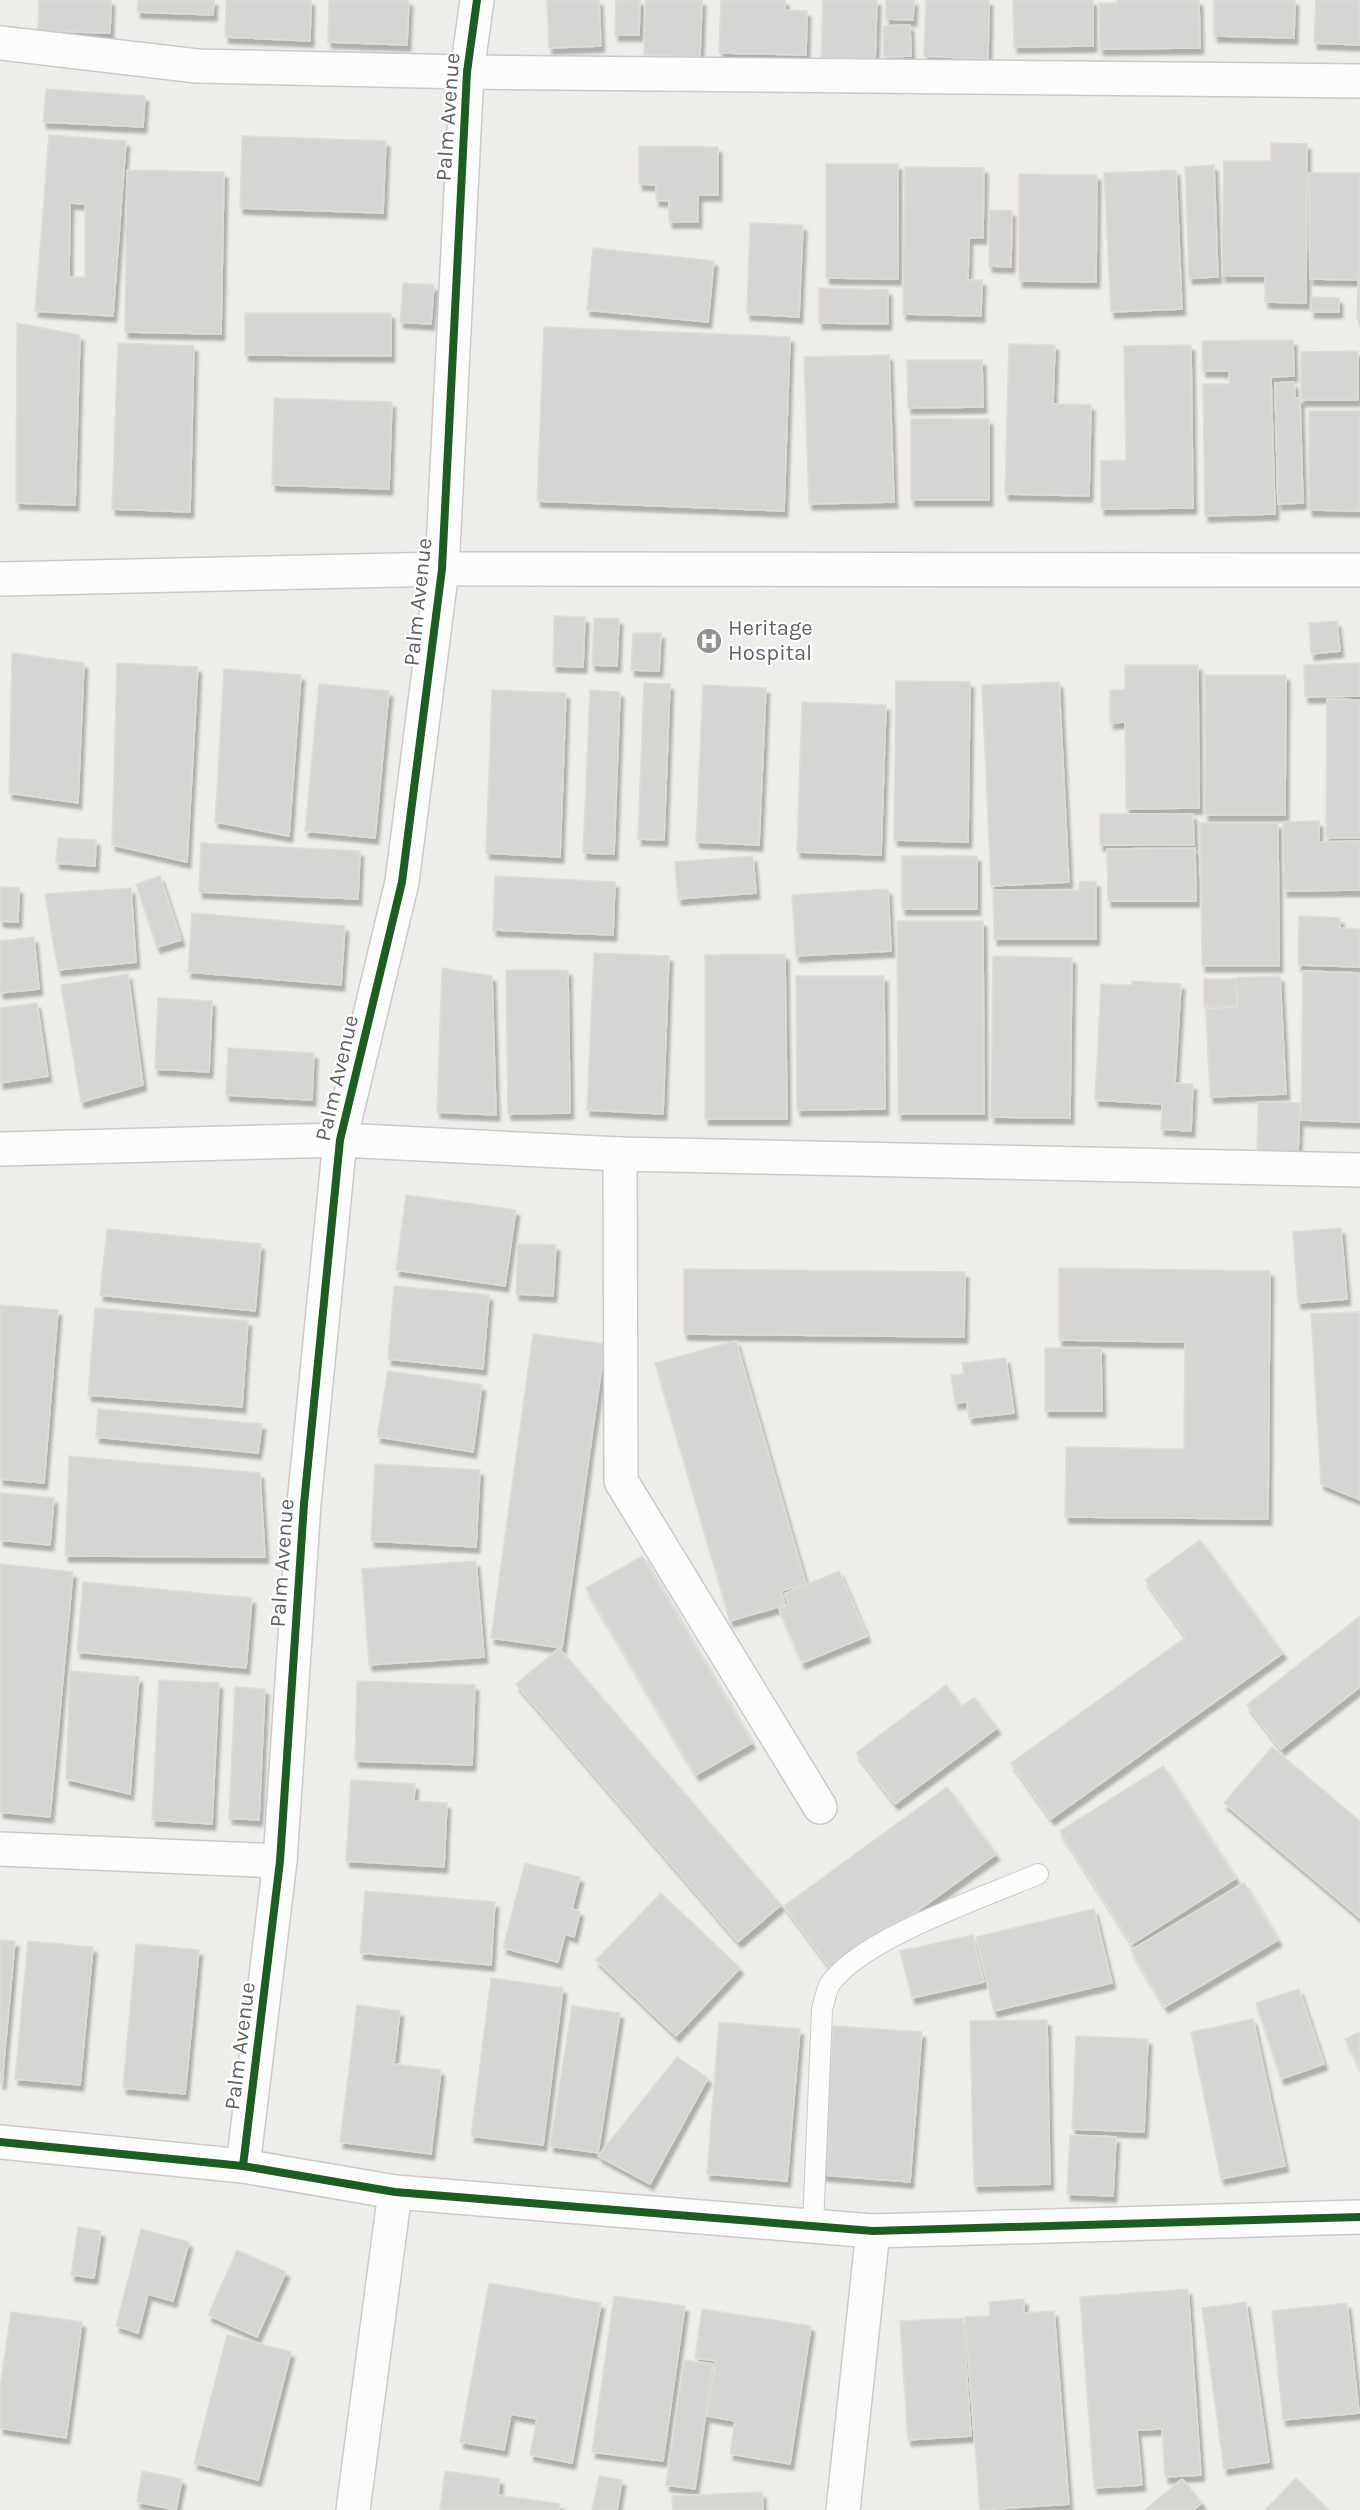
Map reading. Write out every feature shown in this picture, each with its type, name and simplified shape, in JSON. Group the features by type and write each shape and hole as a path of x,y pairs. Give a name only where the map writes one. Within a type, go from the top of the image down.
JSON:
{"street":[{"name":"Palm Avenue","path":"243,2166 280,1861 304,1504 340,1140 402,882 442,569 467,72 477,0"},
{"path":"0,43 197,66 467,72 1360,81"},
{"path":"0,579 442,569 1360,570"},
{"path":"0,1149 340,1140 620,1154 1360,1170"},
{"path":"620,1154 621,1481 820,1807"},
{"path":"0,1850 280,1861"},
{"path":"0,2142 243,2166 395,2192 873,2231 1360,2217"},
{"path":"353,2510 395,2192"},
{"path":"843,2510 873,2231"}],"lane":[{"path":"813,2226 822,2010 829,1986 838,1975 878,1943 1038,1874"}],"building":[{"path":"39,0 111,0 110,33 38,31"},
{"path":"138,0 214,0 213,15 137,12"},
{"path":"226,0 311,0 310,41 225,37"},
{"path":"329,0 409,0 407,45 328,42"},
{"path":"547,0 599,0 601,46 549,48"},
{"path":"616,0 640,0 639,35 615,35"},
{"path":"646,0 702,0 700,57 644,55"},
{"path":"721,0 785,0 785,10 807,11 806,55 719,53"},
{"path":"823,0 877,0 875,64 821,63"},
{"path":"886,0 914,0 913,20 886,19"},
{"path":"926,0 989,0 988,59 924,56"},
{"path":"1013,0 1093,0 1093,46 1014,47"},
{"path":"1117,0 1199,0 1200,48 1100,49 1099,3 1117,3"},
{"path":"1214,0 1295,0 1294,38 1214,36"},
{"path":"1316,0 1360,0 1360,45 1314,43"},
{"path":"910,25 911,56 884,57 883,26"},
{"path":"46,89 145,96 143,127 43,122"},
{"path":"49,135 126,141 113,316 35,311","holes":["70,203 85,204 85,277 69,277"]},
{"path":"242,136 386,141 383,213 240,208"},
{"path":"1271,143 1307,144 1306,303 1265,302 1265,276 1222,276 1224,161 1271,161"},
{"path":"639,146 718,147 718,195 698,195 698,222 669,222 669,201 656,200 656,185 639,184"},
{"path":"826,164 898,164 898,279 826,278"},
{"path":"1214,165 1218,277 1189,278 1185,167"},
{"path":"905,167 984,168 983,238 969,238 968,280 982,280 981,316 903,314"},
{"path":"127,170 224,172 221,334 125,332"},
{"path":"1176,170 1182,309 1111,312 1104,173"},
{"path":"1309,173 1360,173 1360,319 1357,319 1358,280 1310,279"},
{"path":"1019,174 1097,175 1096,282 1019,281"},
{"path":"990,210 1012,211 1011,267 989,266"},
{"path":"750,223 803,225 799,317 747,314"},
{"path":"593,248 714,261 708,322 587,310"},
{"path":"403,283 434,285 431,324 400,322"},
{"path":"819,288 888,290 888,324 819,323"},
{"path":"1312,297 1339,298 1339,312 1311,312"},
{"path":"245,313 391,313 391,356 245,355"},
{"path":"17,323 80,335 75,505 16,503"},
{"path":"544,327 790,337 784,511 537,501"},
{"path":"1293,340 1294,376 1271,377 1275,514 1205,516 1203,384 1230,384 1229,371 1203,371 1202,341"},
{"path":"118,343 194,346 190,512 112,509"},
{"path":"1009,344 1055,345 1053,404 1091,405 1089,496 1005,494"},
{"path":"1191,345 1193,508 1101,509 1101,461 1126,460 1124,346"},
{"path":"1358,351 1358,400 1301,400 1301,352"},
{"path":"889,355 894,502 809,504 804,357"},
{"path":"907,360 982,360 983,407 908,408"},
{"path":"1294,382 1295,398 1300,398 1303,503 1278,504 1275,383"},
{"path":"274,398 392,402 389,489 272,485"},
{"path":"1309,411 1360,411 1360,511 1309,510"},
{"path":"911,419 989,419 989,500 911,500"},
{"path":"554,616 585,617 583,667 553,666"},
{"path":"594,618 619,619 617,666 592,665"},
{"path":"1337,621 1340,651 1311,654 1309,623"},
{"path":"633,633 661,633 659,671 631,670"},
{"path":"12,653 84,663 78,803 9,793"},
{"path":"117,663 198,667 187,862 112,845"},
{"path":"1360,663 1360,696 1305,697 1304,665"},
{"path":"1125,665 1198,665 1199,808 1126,809 1125,722 1110,723 1110,690 1125,690"},
{"path":"224,669 301,675 289,836 215,822"},
{"path":"1205,675 1286,675 1285,815 1205,815"},
{"path":"896,681 970,682 968,842 894,840"},
{"path":"1059,682 1069,882 991,886 982,685"},
{"path":"644,683 670,684 664,840 638,839"},
{"path":"319,684 389,691 375,838 305,831"},
{"path":"703,685 766,688 759,845 696,842"},
{"path":"492,690 566,693 560,857 486,853"},
{"path":"590,690 620,692 614,854 583,853"},
{"path":"1327,699 1360,700 1360,838 1326,838"},
{"path":"802,702 886,705 881,855 797,852"},
{"path":"1100,814 1193,814 1194,845 1100,845"},
{"path":"1319,821 1319,842 1360,841 1360,890 1284,891 1283,822"},
{"path":"1200,823 1278,823 1279,966 1202,966"},
{"path":"58,838 96,840 95,866 56,863"},
{"path":"201,843 360,851 358,899 199,892"},
{"path":"1195,848 1196,901 1108,901 1107,849"},
{"path":"753,856 756,893 678,899 675,862"},
{"path":"902,856 977,856 977,909 902,909"},
{"path":"160,876 181,940 157,947 136,884"},
{"path":"495,876 615,882 613,935 493,930"},
{"path":"1096,881 1096,939 994,939 993,890 1079,890 1079,882"},
{"path":"0,887 19,888 18,922 0,921"},
{"path":"131,888 136,962 58,970 45,894"},
{"path":"888,889 891,951 796,956 792,895"},
{"path":"192,913 345,926 341,985 188,972"},
{"path":"1299,916 1340,918 1340,928 1360,929 1360,967 1298,965"},
{"path":"897,921 983,921 984,1114 898,1114"},
{"path":"34,937 39,989 0,993 0,941"},
{"path":"594,953 669,956 663,1114 587,1110"},
{"path":"785,954 787,1119 705,1119 705,955"},
{"path":"993,956 1072,958 1070,1118 991,1117"},
{"path":"442,968 492,976 496,1115 437,1112"},
{"path":"506,970 568,970 570,1113 508,1114"},
{"path":"1303,971 1360,973 1360,1122 1301,1120"},
{"path":"128,974 143,1085 81,1102 61,985"},
{"path":"796,976 884,976 885,1109 797,1110"},
{"path":"1280,976 1286,1094 1210,1097 1206,1009 1238,1007 1236,978"},
{"path":"1204,979 1236,979 1237,1006 1204,1007"},
{"path":"1132,981 1181,984 1175,1083 1193,1084 1191,1131 1161,1129 1162,1104 1095,1100 1101,984 1132,985"},
{"path":"158,998 212,1001 209,1072 155,1069"},
{"path":"37,1003 48,1076 0,1083 0,1008"},
{"path":"228,1048 314,1053 312,1100 226,1095"},
{"path":"1258,1102 1300,1103 1298,1152 1257,1151"},
{"path":"406,1195 516,1210 505,1286 396,1270"},
{"path":"1341,1228 1347,1299 1298,1303 1293,1232"},
{"path":"107,1229 261,1244 255,1311 100,1295"},
{"path":"518,1244 556,1245 553,1296 516,1294"},
{"path":"1059,1268 1270,1271 1268,1519 1065,1517 1066,1447 1184,1449 1185,1342 1059,1340"},
{"path":"684,1269 965,1272 964,1337 684,1334"},
{"path":"394,1286 489,1295 483,1369 388,1359"},
{"path":"0,1305 58,1310 44,1483 0,1479"},
{"path":"95,1308 248,1321 242,1407 88,1395"},
{"path":"1360,1312 1360,1500 1321,1484 1311,1314"},
{"path":"533,1334 605,1344 562,1648 491,1638"},
{"path":"736,1341 806,1584 781,1591 785,1605 730,1621 655,1363"},
{"path":"1045,1348 1101,1348 1102,1411 1045,1411"},
{"path":"1006,1358 1014,1413 969,1418 967,1402 955,1403 951,1375 964,1374 962,1363"},
{"path":"388,1371 482,1385 473,1452 377,1437"},
{"path":"98,1409 262,1424 258,1453 96,1437"},
{"path":"69,1456 260,1473 265,1557 65,1556"},
{"path":"375,1464 480,1470 476,1547 371,1541"},
{"path":"0,1493 54,1498 50,1545 0,1540"},
{"path":"1200,1540 1283,1653 1051,1819 1011,1763 1186,1637 1145,1580"},
{"path":"642,1556 752,1743 696,1775 586,1588"},
{"path":"476,1561 484,1657 369,1665 362,1569"},
{"path":"0,1564 73,1572 50,1817 0,1812"},
{"path":"839,1571 867,1636 802,1663 779,1609 789,1604 784,1594"},
{"path":"83,1582 252,1598 246,1668 77,1652"},
{"path":"1360,1616 1360,1687 1281,1749 1247,1705"},
{"path":"559,1648 781,1905 738,1942 516,1684"},
{"path":"70,1671 139,1677 130,1794 66,1779"},
{"path":"159,1680 219,1683 212,1824 152,1820"},
{"path":"357,1681 475,1685 472,1765 355,1761"},
{"path":"946,1685 962,1706 974,1697 997,1728 895,1804 856,1753"},
{"path":"235,1687 265,1689 259,1820 229,1818"},
{"path":"1272,1747 1360,1821 1360,1918 1224,1803"},
{"path":"1163,1766 1236,1878 1132,1944 1060,1831"},
{"path":"351,1780 415,1784 414,1801 447,1803 444,1867 346,1861"},
{"path":"947,1787 996,1854 833,1972 784,1906"},
{"path":"525,1863 580,1877 572,1909 580,1911 574,1937 565,1934 558,1962 503,1948"},
{"path":"1244,1883 1278,1940 1165,2007 1131,1950"},
{"path":"365,1891 495,1902 491,1965 360,1953"},
{"path":"661,1893 740,1968 676,2036 596,1960"},
{"path":"1094,1909 1112,1983 994,2011 976,1937"},
{"path":"973,1935 984,1982 912,1998 900,1951"},
{"path":"0,1940 15,1941 2,2083 0,2083"},
{"path":"28,1941 93,1947 80,2085 15,2079"},
{"path":"136,1944 199,1950 185,2094 123,2088"},
{"path":"491,1978 563,1988 543,2145 471,2136"},
{"path":"1299,1989 1324,2064 1281,2079 1256,2003"},
{"path":"357,2005 400,2011 394,2064 441,2070 431,2154 340,2142"},
{"path":"572,2006 620,2013 598,2153 550,2146"},
{"path":"1253,2019 1285,2166 1221,2179 1191,2032"},
{"path":"1047,2020 1050,2184 974,2186 970,2021"},
{"path":"719,2022 800,2029 787,2181 707,2174"},
{"path":"833,2026 922,2032 910,2182 822,2175"},
{"path":"1360,2032 1360,2069 1345,2039"},
{"path":"1076,2036 1148,2039 1144,2132 1072,2129"},
{"path":"677,2057 708,2078 650,2184 598,2156"},
{"path":"1070,2135 1116,2137 1113,2196 1067,2194"},
{"path":"78,2227 101,2231 94,2278 71,2275"},
{"path":"141,2229 189,2242 173,2301 148,2294 138,2333 116,2326"},
{"path":"237,2250 286,2272 257,2337 208,2315"},
{"path":"489,2283 601,2303 572,2463 530,2455 537,2419 511,2414 504,2450 460,2442"},
{"path":"1188,2289 1201,2475 1165,2477 1162,2429 1137,2430 1142,2485 1094,2488 1080,2297"},
{"path":"614,2296 685,2306 663,2461 592,2452"},
{"path":"1024,2299 1024,2313 1054,2311 1069,2504 980,2510 965,2317 990,2316 989,2302"},
{"path":"1246,2302 1269,2462 1224,2469 1202,2308"},
{"path":"1347,2303 1359,2413 1283,2420 1272,2311"},
{"path":"702,2309 811,2326 790,2464 730,2454 735,2421 707,2416 716,2361 695,2358"},
{"path":"11,2312 82,2322 66,2438 0,2428 0,2387"},
{"path":"963,2318 971,2436 908,2440 900,2321"},
{"path":"227,2335 291,2352 258,2480 194,2463"},
{"path":"684,2360 713,2364 695,2489 666,2485"},
{"path":"142,2471 182,2479 176,2510 137,2502"},
{"path":"445,2471 500,2479 498,2495 560,2504 559,2510 440,2510"},
{"path":"599,2476 622,2480 617,2510 592,2510"},
{"path":"1296,2478 1329,2510 1265,2510"},
{"path":"1182,2479 1202,2503 1193,2510 1145,2510"},
{"path":"762,2492 763,2510 673,2510 672,2496"}],"cycle path":[{"path":"243,2166 280,1861 304,1504 340,1140 402,882 442,569 467,72 477,0"},
{"path":"0,2142 243,2166 395,2192 873,2231 1360,2217"}],"place":[{"name":"Heritage Hospital","path":"709,641"}]}
